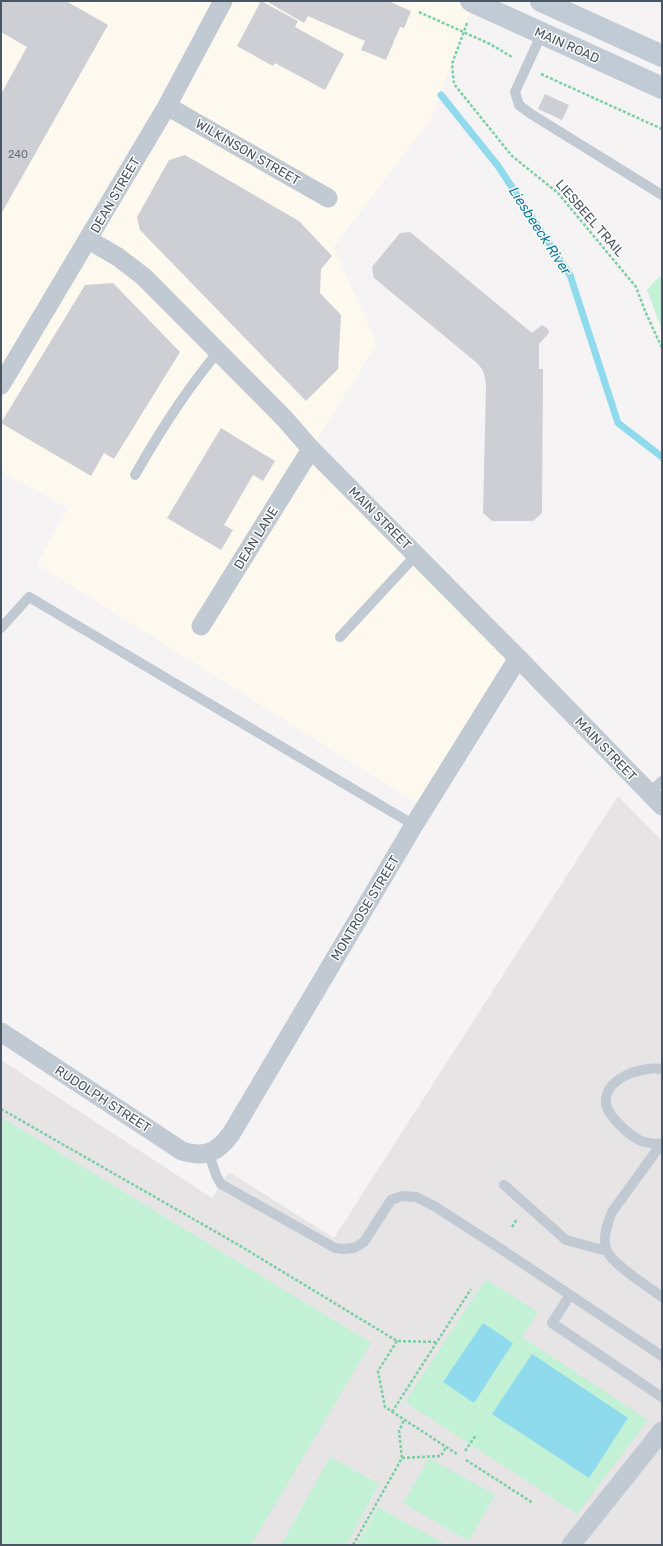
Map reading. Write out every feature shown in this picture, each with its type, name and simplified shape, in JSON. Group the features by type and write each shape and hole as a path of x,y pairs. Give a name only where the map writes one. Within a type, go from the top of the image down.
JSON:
{"main road":[{"name":"MAIN ROAD","path":"471,1 662,88"},
{"path":"541,1 662,56"}],"street":[{"name":"DEAN STREET","path":"1,386 89,240 167,106 224,1"},
{"name":"WILKINSON STREET","path":"167,106 328,198"},
{"name":"MAIN STREET","path":"89,240 118,257 144,277 284,418 311,449 518,658 658,794"},
{"name":"DEAN LANE","path":"201,626 311,449"},
{"name":"MONTROSE STREET","path":"209,1154 224,1144 231,1134 414,825 518,658"},
{"name":"RUDOLPH STREET","path":"1,1032 182,1151 198,1154 209,1154"},
{"path":"571,1545 662,1431"}],"lane":[{"path":"542,33 515,92 519,106 662,196"},
{"path":"135,475 163,426 184,394 218,352"},
{"path":"340,637 416,555"},
{"path":"1,628 29,597 414,825"},
{"path":"661,1144 639,1140 611,1115 606,1105 608,1093 614,1084 624,1076 638,1070 662,1069"},
{"path":"661,1144 612,1212 607,1224 605,1240 607,1251 614,1261 662,1297"},
{"path":"209,1154 216,1175 221,1184 335,1248 343,1250 354,1248 364,1242 391,1200 402,1196 416,1197 434,1206 662,1356"},
{"path":"504,1185 566,1240 607,1251"},
{"path":"570,1295 552,1323 662,1397"}],"path":[{"path":"419,12 490,44 551,79 662,129"},
{"name":"LIESBEEL TRAIL","path":"463,33 452,64 454,84 512,156 558,193 636,287 662,348"},
{"path":"1,1109 237,1244 397,1341 438,1342"},
{"path":"392,1412 471,1289"},
{"path":"397,1341 378,1371 385,1407 457,1454"},
{"path":"353,1545 402,1458 399,1431 404,1420"},
{"path":"465,1451 476,1435"},
{"path":"402,1458 441,1456 446,1447"},
{"path":"466,1460 533,1503"}],"shaded area":[{"path":"1,1 474,2 430,120 334,247 377,344 311,449 518,658 424,808 37,564 68,508 1,471"},
{"path":"618,796 662,841 662,1545 1,1545 1,1060 212,1198 229,1172 334,1238"}],"green space":[{"path":"662,274 662,330 647,290"},
{"path":"1,1117 371,1343 251,1545 1,1545"},
{"path":"486,1279 538,1312 522,1337 648,1420 577,1514 405,1402"},
{"path":"330,1457 379,1484 346,1545 281,1545"},
{"path":"429,1458 495,1495 469,1541 403,1503"},
{"path":"378,1507 446,1545 357,1545"}],"water":[{"path":"483,1323 513,1343 474,1403 443,1382"},
{"path":"532,1354 628,1418 589,1478 492,1414"}],"building":[{"path":"1,1 66,1 108,25 1,214 1,94 27,47 1,32"},
{"path":"261,1 298,21 295,27 344,54 325,90 275,63 273,66 237,46"},
{"path":"266,1 388,1 411,11 404,28 400,27 386,60 361,50 365,41 308,16 304,23"},
{"path":"545,94 569,105 562,120 538,109"},
{"path":"185,155 299,221 332,256 321,269 320,293 341,315 338,369 306,401 140,230 137,217 169,160"},
{"path":"410,232 532,333 542,325 548,329 549,333 539,344 539,369 543,369 542,513 533,521 492,521 483,513 486,386 482,369 477,363 374,278 372,267 400,233"},
{"path":"113,283 180,352 114,459 104,453 91,476 1,423 85,285"},
{"path":"221,428 275,461 263,481 253,475 224,525 233,530 221,550 167,518"}],"waterway":[{"name":"Liesbeeck River","path":"441,95 498,166 570,275 618,423 662,457"}]}
